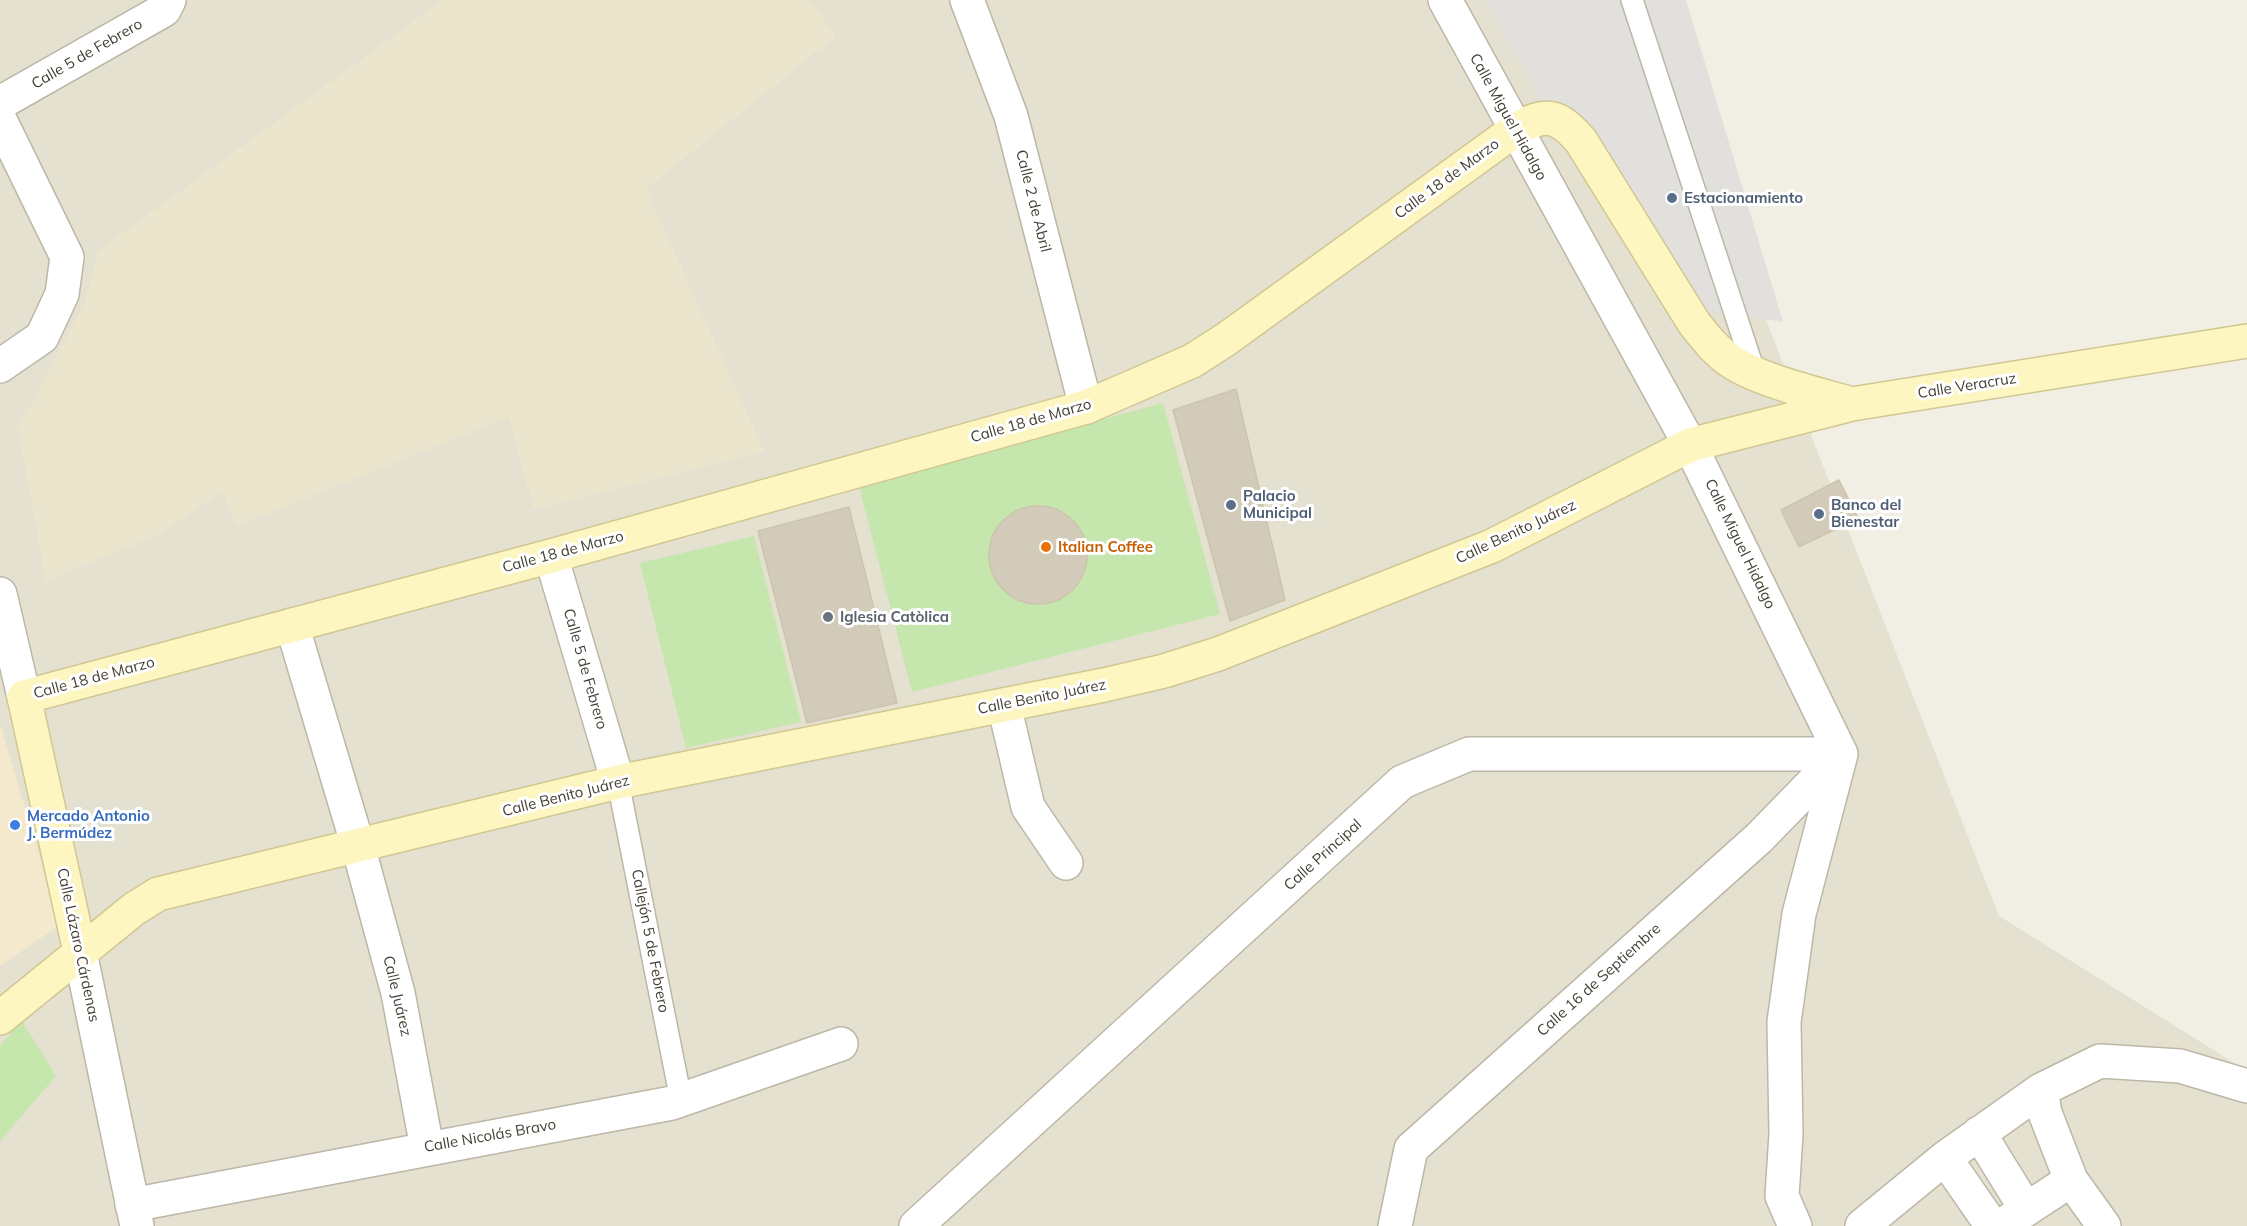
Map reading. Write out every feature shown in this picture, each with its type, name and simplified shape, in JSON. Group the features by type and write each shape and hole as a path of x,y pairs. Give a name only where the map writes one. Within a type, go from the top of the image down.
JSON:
{"main road":[{"name":"Calle 18 de Marzo","path":"24,697 551,556 1086,406 1192,361 1225,340 1515,130 1540,118 1554,119 1568,125 1581,141 1694,323 1712,346 1731,362 1755,374 1852,404"},
{"name":"Calle Veracruz","path":"1690,445 1852,404 2247,341"},
{"name":"Calle Benito Juárez","path":"0,1018 134,909 158,894 618,783 1154,674 1218,654 1492,546 1690,445"},
{"name":"Calle Lázaro Cárdenas","path":"24,697 80,952"}],"street":[{"name":"Calle 5 de Febrero","path":"0,103 164,10 169,0"},
{"name":"Calle 2 de Abril","path":"967,0 1011,116 1086,406"},
{"name":"Calle Miguel Hidalgo","path":"1445,0 1690,445 1841,754"},
{"path":"0,120 67,257 62,294 42,337 0,366"},
{"name":"Calle 5 de Febrero","path":"551,556 618,783"},
{"name":"Calle Lázaro Cárdenas","path":"2,610 24,697"},
{"path":"292,625 358,846"},
{"path":"1004,705 1028,807 1066,863"},
{"name":"Calle Principal","path":"916,1226 1402,782 1469,754 1841,754"},
{"path":"1796,1226 1782,1196 1786,1134 1784,1022 1799,914 1841,754"},
{"name":"Calle 16 de Septiembre","path":"1395,1226 1411,1149 1759,838 1841,754"},
{"name":"Calle Juárez","path":"358,846 398,993 427,1148"},
{"name":"Calle Lázaro Cárdenas","path":"80,952 134,1215"},
{"name":"Calle Nicolás Bravo","path":"134,1215 427,1148 681,1100 841,1044"},
{"path":"1862,1226 1945,1158 2041,1090 2100,1061 2180,1066 2247,1086"},
{"path":"2041,1090 2045,1113 2071,1180 2104,1226"},
{"path":"1979,1133 2013,1217 2071,1180"},
{"path":"1945,1158 1992,1226"}],"lane":[{"path":"1632,0 1755,374"},
{"name":"Callejón 5 de Febrero","path":"618,783 681,1100"}],"shaded area":[{"path":"0,0 1641,0 1999,916 2247,1071 2247,1226 0,1226"},
{"path":"443,0 810,0 836,36 646,189 764,451 534,509 508,417 237,526 222,492 159,534 46,581 18,429 85,302 98,251"},
{"name":"Estacionamiento","path":"1486,0 1686,0 1783,322 1661,305 1536,92"},
{"name":"Mercado Antonio J. Bermúdez","path":"0,724 60,925 0,966"}],"green space":[{"path":"1163,403 1220,614 912,692 858,482 970,455"},
{"path":"754,536 801,722 686,748 640,563"},
{"path":"22,1021 56,1076 0,1141 0,1045"}],"building":[{"name":"Palacio Municipal","path":"1236,389 1285,600 1230,621 1173,410"},
{"name":"Banco del Bienestar","path":"1839,480 1858,518 1799,547 1781,510"},
{"path":"1038,506 1057,510 1073,520 1083,536 1087,555 1083,574 1073,590 1057,600 1038,604 1019,600 1003,590 993,574 989,555 993,536 1003,520 1019,510"},
{"name":"Iglesia Catòlica","path":"849,507 897,703 807,723 758,531"}],"place":[{"name":"Estacionamiento","path":"1672,198"},
{"name":"Palacio Municipal","path":"1231,505"},
{"name":"Banco del Bienestar","path":"1819,514"},
{"name":"Italian Coffee","path":"1046,547"},
{"name":"Iglesia Catòlica","path":"828,617"},
{"name":"Mercado Antonio J. Bermúdez","path":"15,825"}]}
